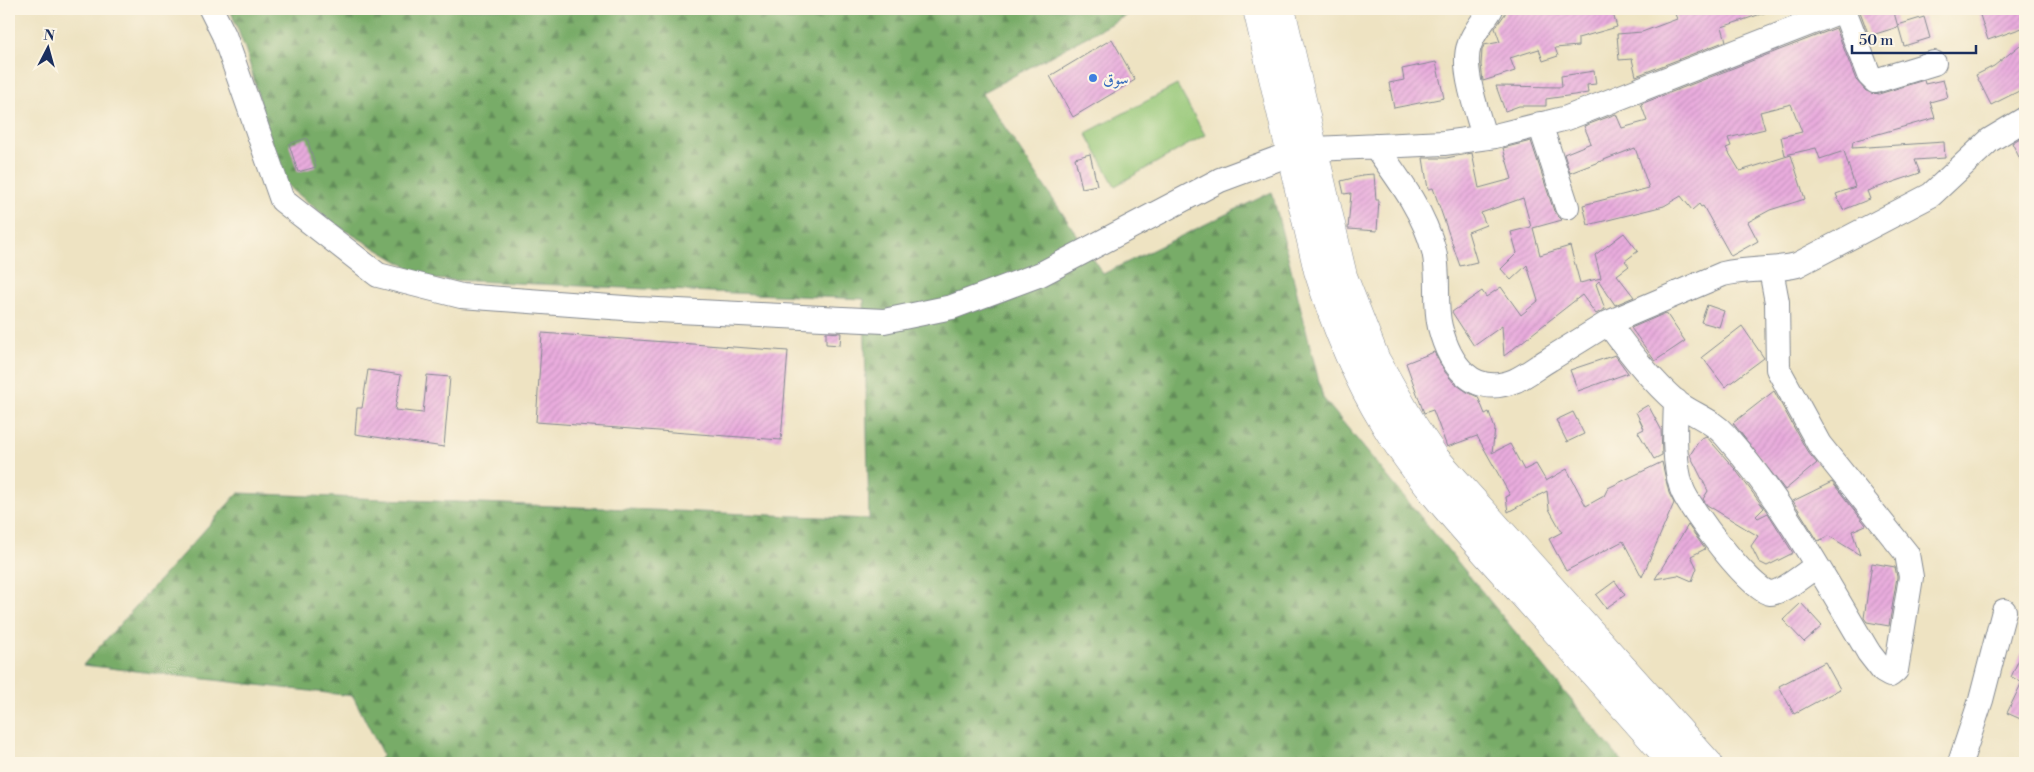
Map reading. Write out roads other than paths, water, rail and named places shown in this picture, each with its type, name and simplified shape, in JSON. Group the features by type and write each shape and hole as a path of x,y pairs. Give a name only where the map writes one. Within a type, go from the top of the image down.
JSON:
{"main road":[{"path":"1256,9 1343,276 1376,360 1412,423 1436,459 1708,763"},
{"path":"1281,9 1330,308 1363,384 1384,424 1408,459 1475,541 1673,763"}],"street":[{"path":"211,9 224,35 282,200 378,275 461,296 638,309 884,321 952,307 1041,274 1220,180 1303,151 1444,143 1484,138 1567,118 1792,16 1845,9 1869,75 1875,81 1934,63"},
{"path":"1484,138 1468,71 1467,58 1472,40 1491,9"},
{"path":"1375,146 1407,193 1428,233 1435,253 1440,328 1455,362 1464,376 1471,380 1489,384 1514,381 1608,323 1723,274 1737,270 1771,270 1797,265 1931,195 1990,140 2025,119"},
{"path":"1540,124 1567,207"},
{"path":"1608,323 1676,401 1704,417 1724,434 1781,506 1869,653 1883,671 1890,675 1893,674 1898,661 1910,577 1909,559 1907,554 1819,444 1778,369 1777,302 1771,270"},
{"path":"1676,401 1675,444 1678,471 1683,491 1744,574 1761,590 1771,593 1782,589 1816,566"},
{"path":"1960,763 1984,691 2004,611"}],"place":[{"name":"سوق","path":"1093,78"}]}
